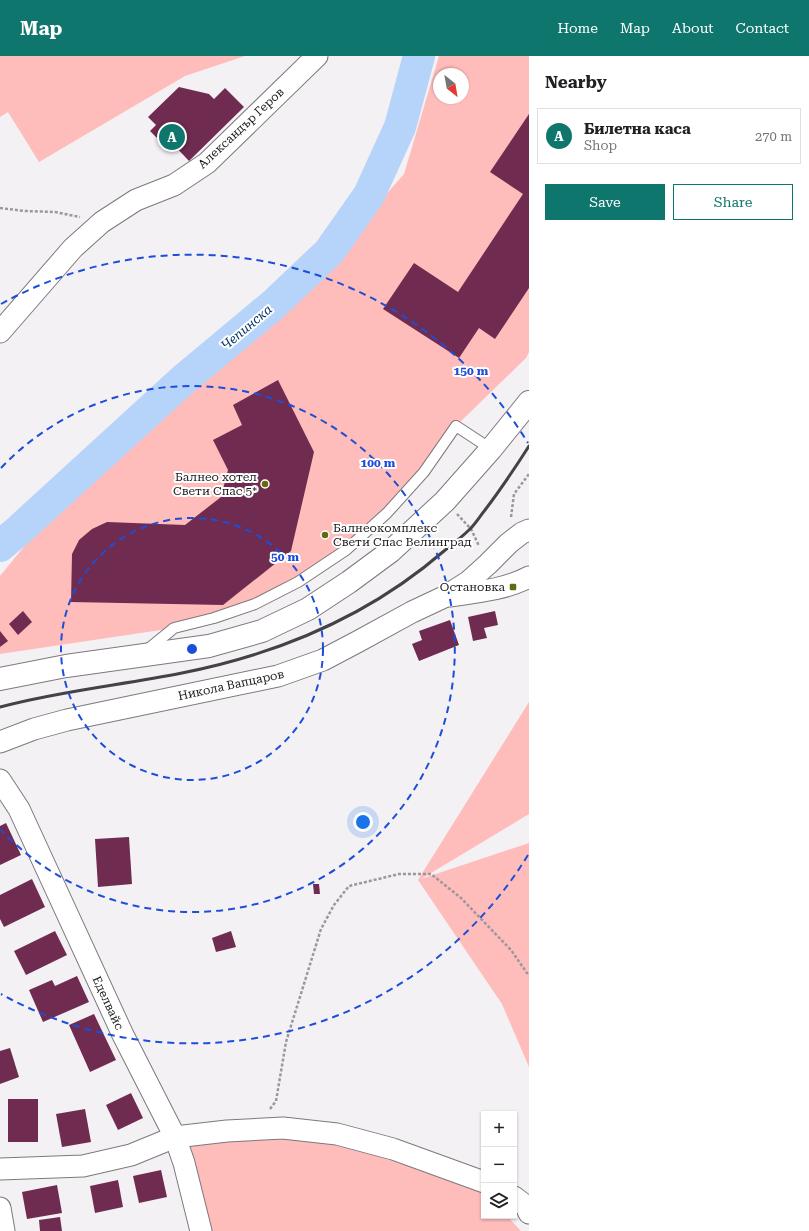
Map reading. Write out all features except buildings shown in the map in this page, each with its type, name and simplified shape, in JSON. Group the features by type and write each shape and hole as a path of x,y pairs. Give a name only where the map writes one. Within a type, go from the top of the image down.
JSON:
{"street":[{"name":"Александър Геров","path":"0,332 73,248 102,222 136,200 174,185 207,163 317,56"},
{"path":"0,679 66,666 209,646 262,631 308,609 349,582 390,551 444,501 491,449 529,402"},
{"name":"Никола Вапцаров","path":"0,742 34,729 67,720 278,676 322,660 468,582 509,543 522,533 529,530"},
{"path":"444,596 493,590 518,583 529,577"},
{"name":"Еделвайс","path":"0,780 19,809 123,1035 175,1137 184,1163 201,1231"},
{"path":"0,1169 83,1166 132,1155 175,1137 228,1131 283,1128 337,1134 392,1149 481,1181"},
{"path":"517,1199 526,1206 529,1213"},
{"path":"0,1208 4,1231"}],"lane":[{"path":"139,656 174,628 214,618 256,604 298,582 346,550 387,513 424,472 456,426 491,449"}],"path":[{"path":"0,208 24,211 55,212 102,222"},
{"path":"509,543 514,494 529,474"},
{"path":"444,501 471,529 488,564"},
{"path":"269,1110 276,1101 286,1042 322,928 334,905 349,886 399,874 431,874 467,904 511,950 529,976"}],"shaded area":[{"path":"0,56 245,56 185,76 39,162 8,112 0,117"},
{"path":"439,56 529,56 529,352 526,358 456,426 424,472 346,550 255,604 174,628 0,654 0,576 55,509 221,354 277,310 335,253 404,174 433,76 433,104 469,104 469,68 435,68"},
{"path":"529,702 529,814 421,879 529,843 529,1067 502,1004 418,880"},
{"path":"282,1133 334,1142 481,1190 481,1219 510,1219 521,1231 206,1231 183,1142"}],"waterway":[{"name":"Чепинска","path":"0,546 183,380 273,305 329,252 369,195 400,127 419,56"}],"railway":[{"path":"0,707 68,692 182,673 218,665 288,643 354,613 415,574 464,535 491,502 529,446"}],"place":[{"name":"Билетна каса","path":"172,137"},
{"name":"Балнео хотел Свети Спас 5*","path":"265,484"},
{"name":"Балнеокомплекс Свети Спас Велинград","path":"325,535"},
{"name":"Остановка","path":"513,587"}]}
